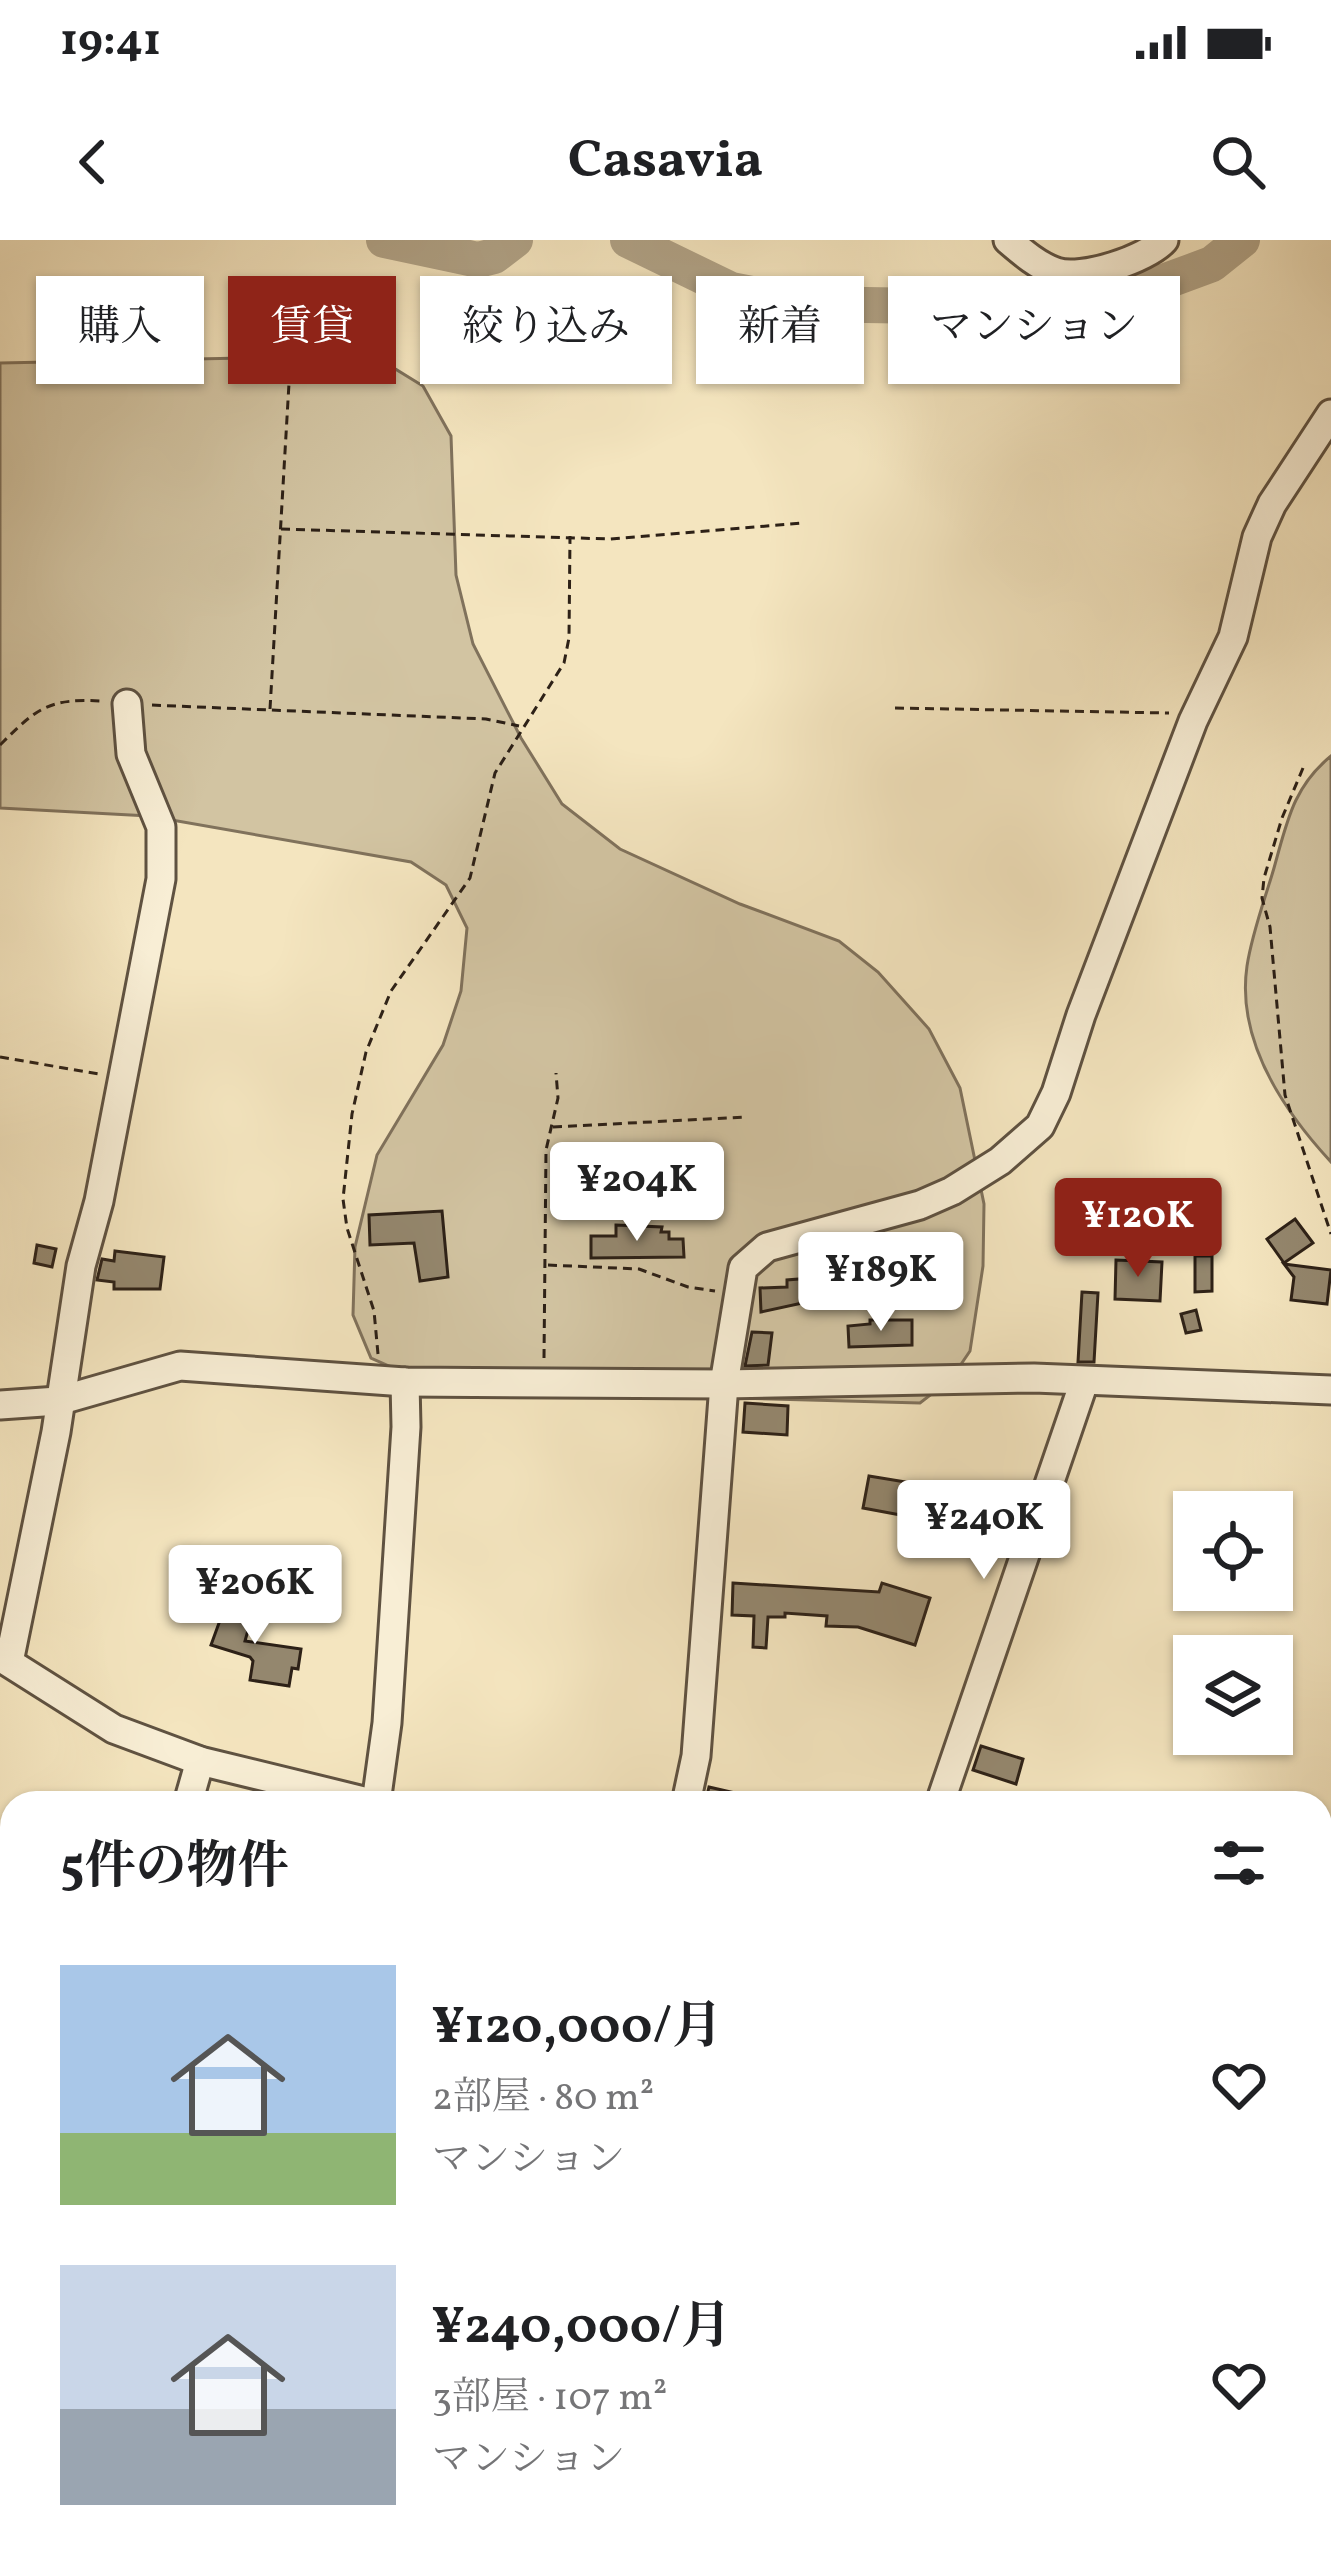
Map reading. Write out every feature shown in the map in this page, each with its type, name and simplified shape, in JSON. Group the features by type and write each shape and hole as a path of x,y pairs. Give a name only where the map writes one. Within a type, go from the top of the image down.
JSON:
{"street":[{"path":"1007,240 1059,274 1146,256 1164,240"},
{"path":"689,1791 696,1756 724,1384 743,1268 758,1251 939,1197 1000,1161 1040,1126 1193,721 1233,637 1266,515 1331,414"},
{"path":"128,704 131,754 159,820 161,879 99,1201 81,1266 56,1432 4,1660 114,1729 200,1761 324,1791"},
{"path":"0,1406 58,1401 180,1366 391,1381 724,1384 977,1378 1331,1390"},
{"path":"376,1791 387,1723 406,1427 391,1381"},
{"path":"944,1791 1084,1382"},
{"path":"191,1791 200,1761"}],"path":[{"path":"270,710 289,384"},
{"path":"281,529 610,538 803,524"},
{"path":"391,1381 347,1228 343,1198 352,1114 382,1009 475,868 488,794 521,727 556,681 567,651 570,536"},
{"path":"0,746 46,704 72,699 486,719 521,727"},
{"path":"895,708 1159,712 1193,721"},
{"path":"1303,768 1270,858 1262,898 1270,927 1285,1095 1331,1234"},
{"path":"0,1057 123,1079"},
{"path":"543,1383 546,1150 557,1098 556,1072"},
{"path":"551,1127 746,1117"},
{"path":"547,1264 639,1269 688,1287 736,1294"}],"shaded area":[{"path":"228,358 228,384 396,384 396,369 423,386 451,436 456,575 473,644 521,738 562,804 620,849 740,904 839,941 878,972 929,1029 960,1088 984,1204 983,1266 970,1351 951,1379 920,1403 510,1392 423,1381 371,1358 353,1315 355,1247 377,1155 443,1045 461,991 467,928 446,885 411,862 149,816 0,808 0,363 36,362 36,384 204,384 204,359"},
{"path":"1331,756 1331,1162 1296,1120 1267,1073 1256,1047 1245,994 1252,941 1288,821 1308,780"}],"building":[{"path":"442,1211 448,1277 420,1281 414,1243 370,1245 369,1215"},
{"path":"1295,1219 1313,1243 1284,1263 1267,1239"},
{"path":"616,1225 662,1227 669,1239 683,1239 684,1257 591,1258 591,1236 616,1236"},
{"path":"37,1245 56,1249 52,1267 34,1263"},
{"path":"115,1251 164,1257 160,1289 114,1289 114,1282 97,1280 102,1259 114,1261"},
{"path":"1195,1256 1212,1256 1212,1291 1195,1292"},
{"path":"1116,1260 1162,1262 1160,1301 1115,1299"},
{"path":"1284,1264 1331,1270 1327,1304 1291,1300 1294,1277"},
{"path":"836,1276 839,1295 761,1312 760,1288 787,1287 787,1280"},
{"path":"1082,1292 1098,1293 1094,1362 1078,1362"},
{"path":"1196,1310 1201,1330 1186,1333 1181,1314"},
{"path":"870,1320 912,1320 912,1345 849,1347 848,1326 870,1324"},
{"path":"752,1332 772,1333 768,1365 745,1366"},
{"path":"745,1403 788,1406 787,1435 743,1432"},
{"path":"869,1476 1015,1500 1009,1535 998,1533 996,1540 980,1537 981,1530 863,1508"},
{"path":"733,1583 879,1592 882,1583 930,1598 915,1645 858,1627 826,1626 827,1616 785,1613 785,1617 768,1617 766,1648 753,1647 754,1616 732,1615"},
{"path":"227,1601 254,1609 245,1641 301,1649 289,1686 250,1680 250,1657 211,1645"},
{"path":"981,1746 1023,1759 1016,1784 973,1770"}],"waterway":[{"path":"384,240 478,260 494,256 515,240"},
{"path":"628,240 731,290 805,304 927,306 975,325 1023,332 1045,328 1074,299 1166,281 1212,264 1242,240"}]}
